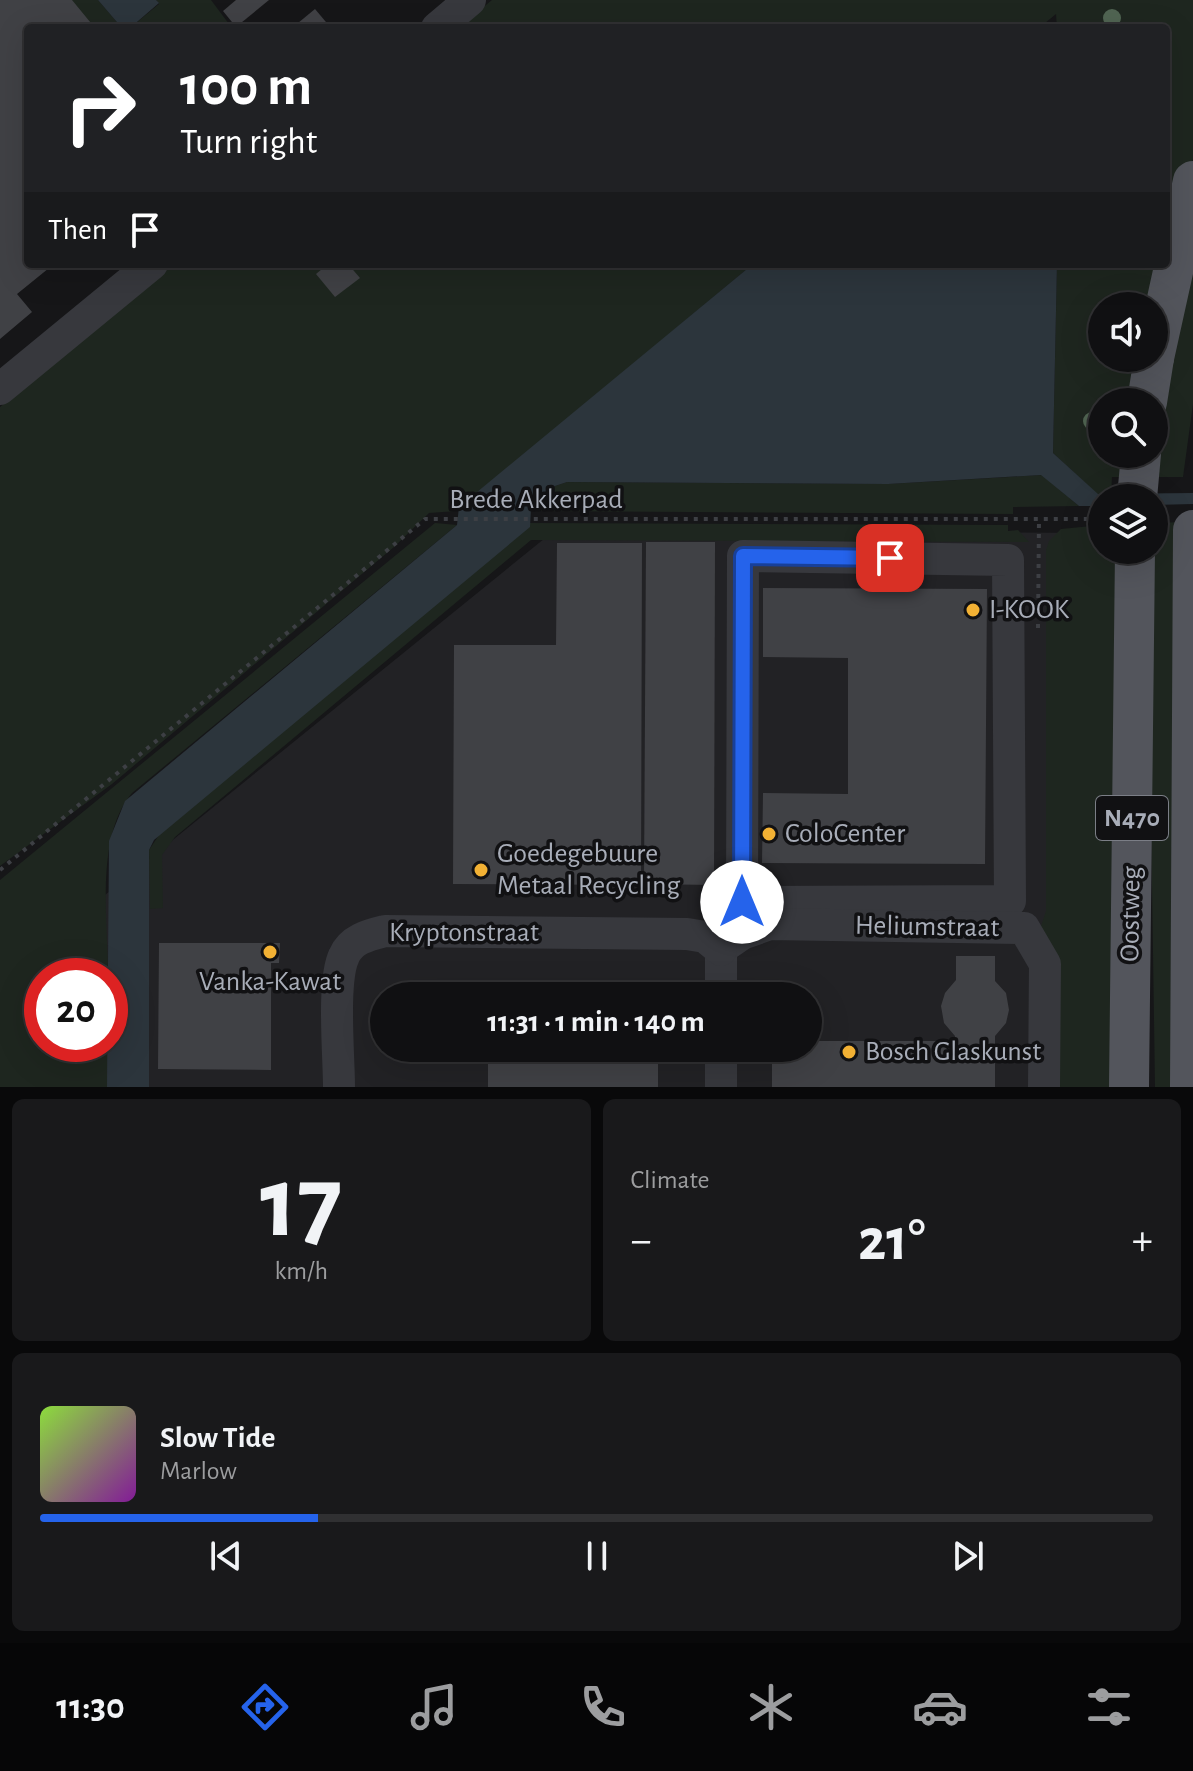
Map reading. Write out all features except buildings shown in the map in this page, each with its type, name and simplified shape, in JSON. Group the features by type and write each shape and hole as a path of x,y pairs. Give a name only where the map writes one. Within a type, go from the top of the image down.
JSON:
{"main road":[{"path":"1167,292 1193,181"},
{"name":"N470","path":"1190,1087 1193,530"},
{"name":"Oostweg","path":"1129,1087 1135,564"}],"street":[{"path":"442,24 470,0"},
{"path":"0,389 147,268"},
{"path":"724,982 735,929 743,556 1008,560 1010,901 735,929"},
{"name":"Heliumstraat","path":"735,929 770,924 1024,928 1045,964 1044,1087"},
{"name":"Kryptonstraat","path":"339,1087 339,980 344,955 360,938 385,931 687,934 705,937 735,929"},
{"path":"721,1062 721,1087"}],"path":[{"name":"Brede Akkerpad","path":"0,870 425,519 1088,519"}],"shaded area":[{"path":"70,0 98,0 119,24 90,24"},
{"path":"98,0 156,0 159,3 135,24 119,24"},
{"path":"156,0 211,0 229,24 135,24 159,4"},
{"path":"492,0 1193,0 1193,159 1170,237 1170,24 1057,24 1056,14 1044,24 463,24"},
{"path":"1193,239 1193,404 1183,477 1148,477 1150,468 1168,468 1168,388 1165,388"},
{"path":"167,268 748,268 457,511 429,513 394,547 112,784 0,866 0,407"},
{"path":"748,268 1057,268 1053,453 1088,485 1088,506 1079,506 1041,475 888,484 567,482 555,486 531,508 530,527 154,840 149,850 149,1087 107,1087 107,1062 128,1062 128,958 108,958 109,841 125,801 457,525 459,507"},
{"path":"1057,268 1162,268 1156,292 1088,292 1088,372 1141,372 1138,388 1088,388 1088,468 1127,468 1126,477 1112,477 1112,484 1088,486 1053,453"},
{"path":"1042,475 1079,506 1013,507 1013,514 531,511 555,486 567,482 888,484"},
{"path":"1168,493 1193,493 1193,504 1168,505"},
{"path":"1168,522 1182,522 1183,1087 1155,1087 1147,564 1168,564"},
{"path":"435,523 457,525 132,793 120,811 108,855 107,958 24,958 24,1062 108,1062 107,1087 0,1087 0,880"},
{"path":"530,523 1008,525 1008,531 1018,530 1029,542 531,540 175,837 162,855 163,908 150,909 149,850 163,829"},
{"path":"1088,526 1088,564 1123,564 1121,1087 1054,1087 1041,926 1046,911 1046,550 1049,541 1061,529"},
{"path":"555,530 1088,533 1092,1087 0,1087 0,931 100,899"}],"place":[{"name":"I-KOOK","path":"973,610"},
{"name":"ColoCenter","path":"769,834"},
{"name":"Goedegebuure Metaal Recycling","path":"481,870"},
{"name":"Vanka-Kawat","path":"270,952"},
{"name":"Bosch Glaskunst","path":"849,1052"}],"route":[{"path":"742,902 743,556 890,558"}]}
